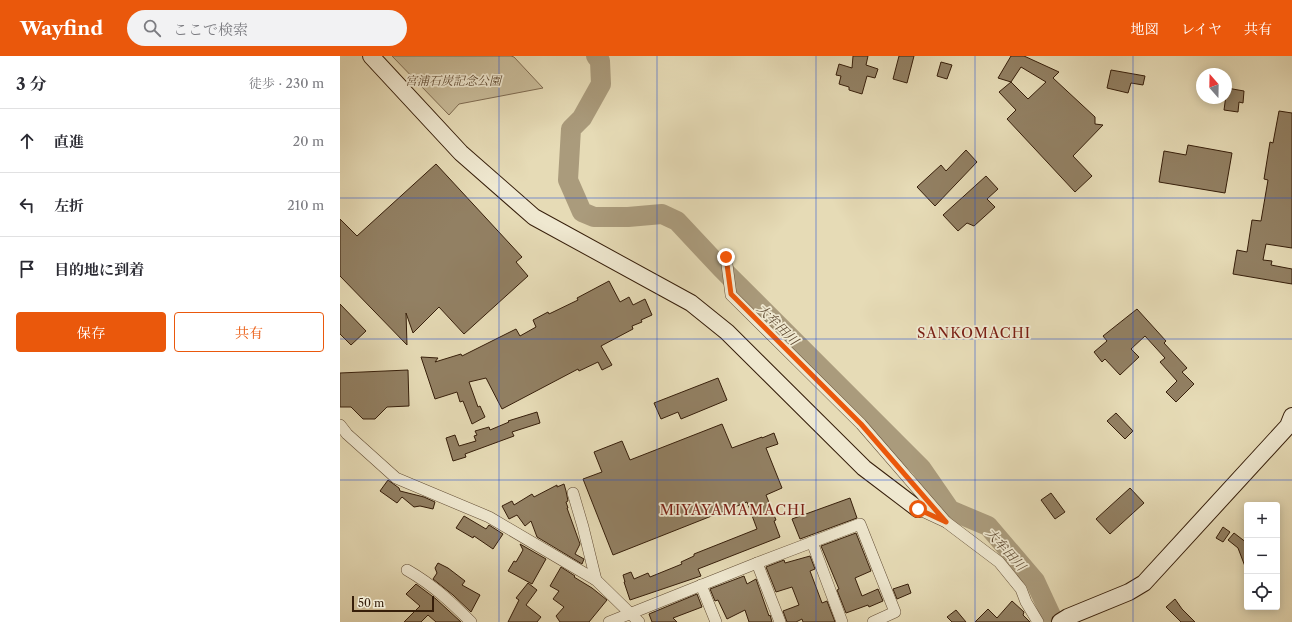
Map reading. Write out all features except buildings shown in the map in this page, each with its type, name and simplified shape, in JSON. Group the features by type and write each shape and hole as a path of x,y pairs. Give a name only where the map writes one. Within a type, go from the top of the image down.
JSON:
{"street":[{"path":"371,56 461,153 534,216 691,303 727,332 864,468 918,509 946,522"},
{"path":"726,257 731,294 861,424 946,522 999,562 1021,589 1026,602 1038,622"},
{"path":"1060,622 1068,617 1129,592 1144,583 1288,426 1292,416"},
{"path":"340,425 347,434 396,478 489,517 596,580 639,622"},
{"path":"573,493 596,580"},
{"path":"609,622 860,524 895,612 873,622"},
{"path":"812,542 842,622"},
{"path":"757,563 780,622"},
{"path":"407,570 434,586 471,622"},
{"path":"701,585 716,622"}],"green space":[{"name":"宮浦石炭記念公園","path":"392,56 511,56 514,57 543,88 459,104 449,115"}],"waterway":[{"name":"大牟田川","path":"596,56 600,61 601,84 582,118 571,129 568,180 582,212 594,217 628,217 662,214 677,221 721,268 921,468 950,510 988,526 1035,581 1054,622"}],"district":[{"name":"SANKOMACHI","path":"974,333"},
{"name":"MIYAYAMAMACHI","path":"733,510"}],"route":[{"path":"726,257 731,294 861,424 946,522 918,509"}]}
